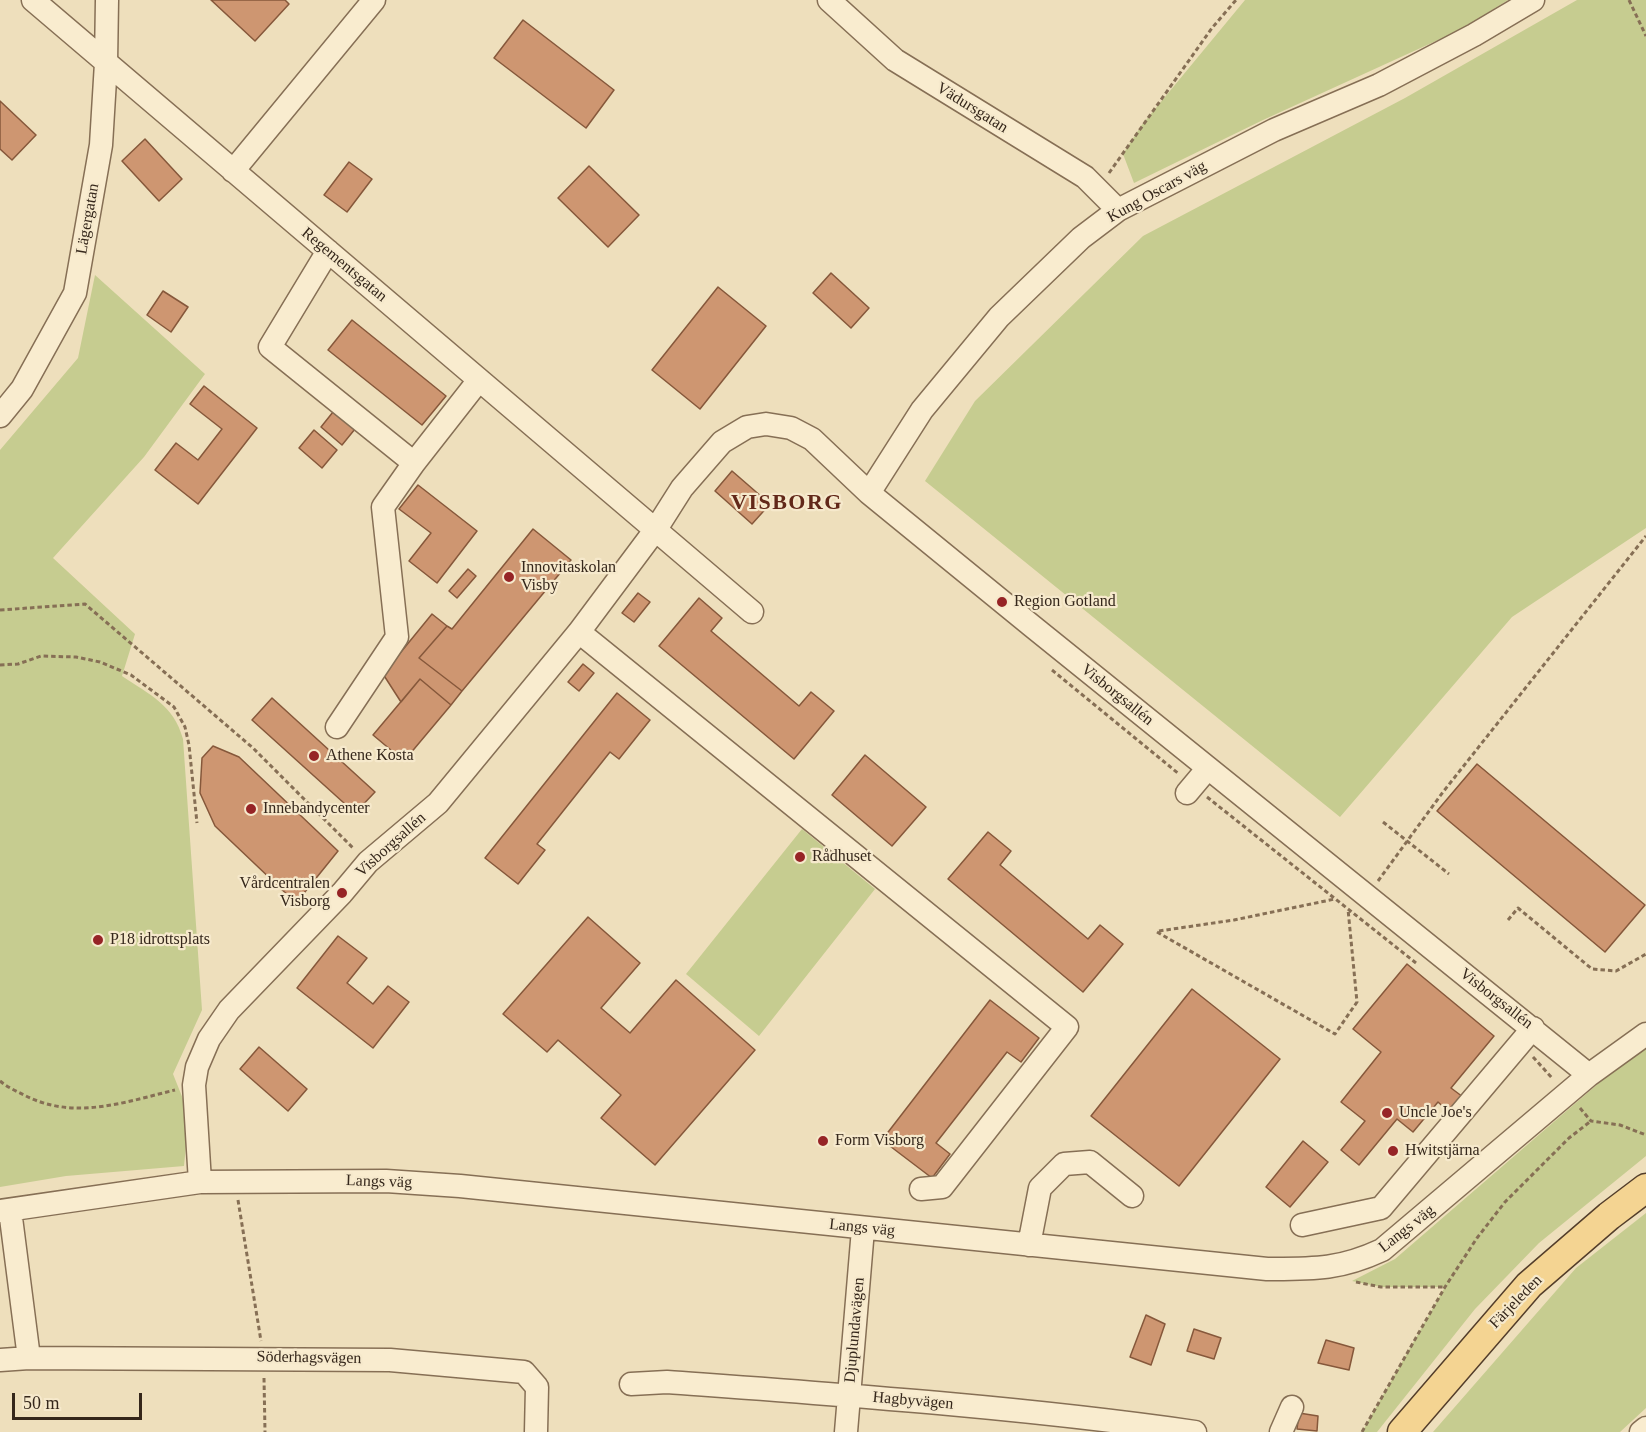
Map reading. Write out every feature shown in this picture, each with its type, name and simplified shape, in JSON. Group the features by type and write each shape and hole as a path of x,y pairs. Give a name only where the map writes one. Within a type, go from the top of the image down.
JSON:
{"main road":[{"name":"Färjeleden","path":"1402,1432 1529,1285 1609,1216 1646,1188"}],"street":[{"name":"Regementsgatan","path":"33,0 656,529"},
{"name":"Lägergatan","path":"0,416 22,389 75,293 101,145 106,63 106,0"},
{"path":"233,171 374,0"},
{"name":"Vädursgatan","path":"829,0 895,60 1085,177 1118,210"},
{"name":"Kung Oscars väg","path":"870,493 922,410 999,317 1081,238 1118,210 1274,130 1379,85 1474,35 1533,0"},
{"path":"328,251 270,347 414,463"},
{"path":"337,727 397,638 383,507 414,463 479,380"},
{"name":"Visborgsallén","path":"200,1182 194,1085 197,1066 209,1039 229,1010 342,893 368,862 438,803 579,632 656,529 682,488 722,442 747,427 766,424 791,429 812,439 870,493 1589,1075"},
{"path":"656,529 752,612"},
{"path":"579,632 1067,1027 942,1187 921,1189"},
{"path":"1187,793 1208,768"},
{"path":"1302,1225 1381,1208 1533,1028"},
{"name":"Langs väg","path":"5,1211 200,1182 236,1180 386,1181 460,1186 1267,1269 1324,1269 1357,1262 1382,1251 1589,1075 1646,1034"},
{"path":"1029,1245 1040,1188 1064,1164 1090,1162 1132,1196"},
{"path":"5,1211 29,1358"},
{"name":"Djuplundavägen","path":"846,1432 863,1228"},
{"name":"Söderhagsvägen","path":"0,1360 264,1357 390,1360 524,1372 537,1387 536,1432"},
{"name":"Hagbyvägen","path":"631,1384 667,1382 1029,1411 1195,1432"},
{"path":"1281,1432 1292,1407"},
{"path":"1641,1432 1646,1428"}],"path":[{"path":"1097,189 1212,28 1236,0"},
{"path":"1629,0 1646,36"},
{"path":"1367,896 1408,840 1646,537"},
{"path":"0,610 85,604 253,748 368,862"},
{"path":"0,665 18,664 41,656 76,657 100,662 131,675 174,708 185,727 189,745 197,823"},
{"path":"1383,822 1449,874"},
{"path":"1336,899 1234,920 1157,932 1335,1034 1357,1002 1348,909"},
{"path":"1508,920 1518,908 1592,969 1616,971 1646,954"},
{"path":"0,1081 40,1103 84,1109 132,1103 194,1085"},
{"path":"1362,1432 1445,1287 1505,1202 1569,1138 1591,1121"},
{"path":"236,1180 264,1357 265,1432"},
{"path":"1324,1269 1352,1281 1381,1287 1445,1287"}],"green space":[{"path":"1245,0 1508,0 1460,30 1263,120 1134,183 1123,154 1141,126"},
{"path":"1577,0 1646,0 1646,528 1512,617 1340,817 925,481 975,401 1143,236 1405,98"},
{"path":"95,275 205,374 144,457 53,558 135,634 122,676 151,695 167,709 174,717 183,739 202,1010 173,1074 189,1114 184,1166 66,1176 0,1187 0,450 78,358"},
{"path":"802,829 875,889 759,1036 686,974"},
{"path":"1646,1046 1646,1156 1539,1243 1475,1309 1377,1432 1362,1432 1445,1287 1381,1287 1352,1281 1395,1259 1629,1057"},
{"path":"1646,1213 1646,1408 1620,1432 1433,1432 1576,1268"}],"building":[{"path":"211,0 285,0 289,4 255,41"},
{"path":"523,20 614,90 586,128 494,58"},
{"path":"0,101 36,135 12,160 0,149"},
{"path":"145,139 182,179 159,201 122,161"},
{"path":"349,162 372,179 347,212 324,195"},
{"path":"589,166 639,215 608,247 558,198"},
{"path":"831,273 869,308 851,328 813,293"},
{"path":"718,287 766,326 700,409 652,370"},
{"path":"163,291 188,307 171,332 147,315"},
{"path":"352,320 446,396 422,425 328,350"},
{"path":"204,386 257,428 198,504 155,470 176,443 198,460 222,429 190,404"},
{"path":"333,412 355,429 342,445 321,427"},
{"path":"314,430 337,450 322,468 299,448"},
{"path":"732,471 770,504 752,524 715,491"},
{"path":"418,485 477,531 437,583 409,561 431,533 399,509"},
{"path":"533,529 571,560 462,691 419,658 447,626 452,629"},
{"path":"468,569 476,576 457,598 449,591"},
{"path":"638,593 650,602 634,622 622,613"},
{"path":"699,598 722,618 711,631 799,706 811,692 834,711 794,759 659,646"},
{"path":"432,614 447,626 419,658 462,691 451,705 420,679 401,702 383,674"},
{"path":"583,664 594,673 579,691 568,682"},
{"path":"420,679 451,705 404,761 373,735"},
{"path":"617,693 650,720 619,759 610,752 537,844 545,850 518,884 485,858"},
{"name":"Athene Kosta","path":"272,698 375,792 355,813 252,720"},
{"name":"Innebandycenter","path":"213,746 239,757 338,851 296,903 215,826 200,793 202,758"},
{"path":"865,755 926,807 892,846 832,795"},
{"path":"1477,764 1645,905 1605,952 1437,811"},
{"path":"988,832 1011,851 1000,865 1088,939 1100,925 1123,944 1083,992 948,879"},
{"path":"588,917 640,963 601,1008 630,1033 676,980 755,1050 655,1165 601,1118 621,1095 558,1040 547,1052 503,1014"},
{"path":"338,936 367,958 347,983 373,1004 388,986 409,1002 373,1048 297,988"},
{"path":"1407,964 1494,1036 1451,1088 1463,1097 1450,1113 1438,1102 1413,1132 1397,1119 1359,1165 1341,1150 1365,1121 1341,1102 1381,1052 1353,1029"},
{"path":"1192,989 1280,1059 1179,1186 1091,1116"},
{"path":"990,1000 1039,1038 1021,1062 1007,1052 936,1143 950,1154 932,1178 882,1140"},
{"path":"259,1047 307,1089 288,1111 240,1069"},
{"path":"1303,1141 1328,1162 1290,1207 1266,1187"},
{"path":"1146,1315 1165,1324 1151,1365 1130,1357"},
{"path":"1194,1329 1221,1338 1214,1359 1187,1351"},
{"path":"1326,1340 1354,1348 1349,1370 1318,1363"},
{"path":"1299,1413 1318,1416 1317,1431 1297,1429"}],"place":[{"name":"Innovitaskolan Visby","path":"509,577"},
{"name":"Region Gotland","path":"1002,602"},
{"name":"Athene Kosta","path":"314,756"},
{"name":"Innebandycenter","path":"251,809"},
{"name":"Rådhuset","path":"800,857"},
{"name":"Vårdcentralen Visborg","path":"342,893"},
{"name":"P18 idrottsplats","path":"98,940"},
{"name":"Uncle Joe's","path":"1387,1113"},
{"name":"Form Visborg","path":"823,1141"},
{"name":"Hwitstjärna","path":"1393,1151"}],"district":[{"name":"VISBORG","path":"787,503"}]}
